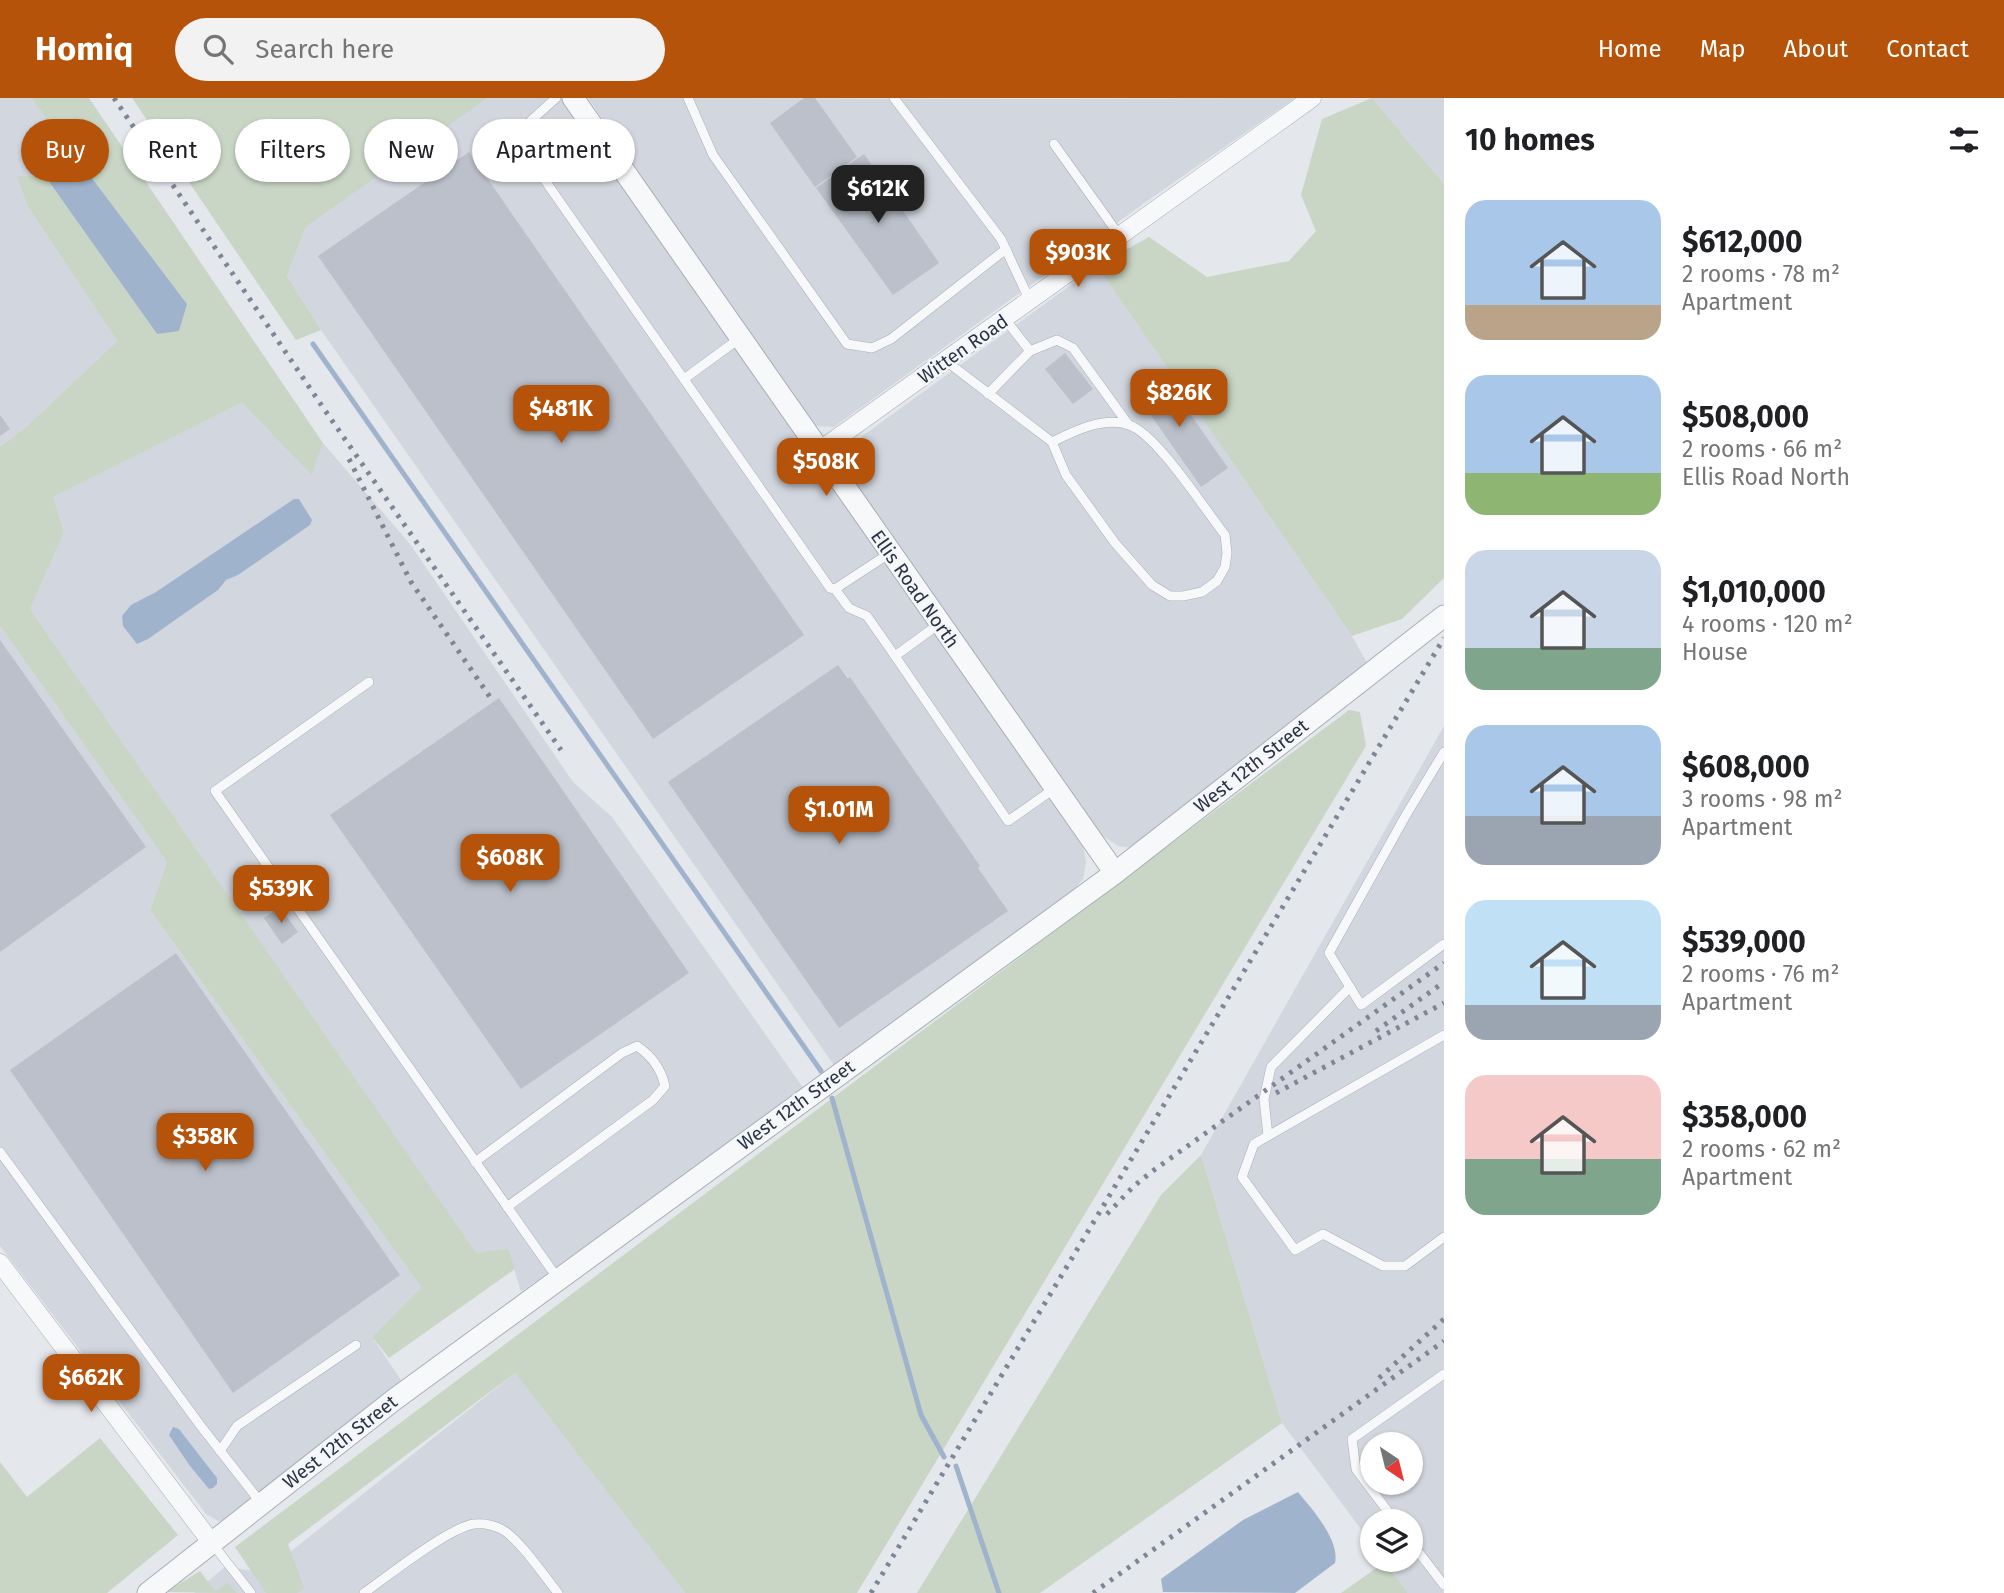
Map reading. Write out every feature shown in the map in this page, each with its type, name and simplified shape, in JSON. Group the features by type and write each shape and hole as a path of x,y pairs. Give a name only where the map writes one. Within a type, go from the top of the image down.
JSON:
{"street":[{"name":"Ellis Road North","path":"573,98 1115,873"},
{"name":"Witten Road","path":"819,451 1312,98"},
{"name":"West 12th Street","path":"148,1593 395,1399 1115,873 1444,616"},
{"path":"0,1263 211,1542"}],"lane":[{"path":"556,98 516,134 516,139 830,587 835,589 849,608 867,615 1008,821 1055,788"},
{"path":"688,98 713,155 848,344 872,348 891,339 1006,249"},
{"path":"894,98 1001,239 1030,301"},
{"path":"1054,144 1119,236"},
{"path":"1005,319 1030,351"},
{"path":"684,379 740,338"},
{"path":"946,361 988,394 1052,442 1066,475 1115,543 1152,585 1170,596 1183,596 1202,592 1217,581 1225,567 1225,535 1158,447 1128,424 1073,348 1057,340 1030,351 988,394"},
{"path":"1052,442 1094,424 1128,424"},
{"path":"835,589 890,553"},
{"path":"895,656 939,624"},
{"path":"369,682 215,791 558,1279"},
{"path":"1444,752 1329,954 1361,1005 1444,944"},
{"path":"1268,1136 1264,1099 1271,1067 1350,986"},
{"path":"1444,1035 1254,1144 1242,1177 1295,1250 1323,1234 1383,1266 1405,1266 1444,1237"},
{"path":"475,1162 622,1053 637,1046 650,1055 665,1086 653,1100 507,1208"},
{"path":"0,1152 261,1503"},
{"path":"220,1451 237,1426 356,1345"},
{"path":"1386,1509 1356,1469 1352,1439 1444,1374"},
{"path":"365,1593 448,1536 472,1524 486,1524 502,1529 516,1542 558,1593"},
{"path":"211,1542 251,1593"},
{"path":"1423,1558 1444,1585"}],"shaded area":[{"path":"0,98 31,98 47,119 21,119 21,176 16,176 28,207 117,341 26,427 0,447"},
{"path":"488,98 562,98 577,119 472,119 472,182 620,182 1083,847 1086,862 1083,879 1064,901 836,1068 321,330 287,276 306,227 369,182 458,182 458,119"},
{"path":"588,98 1295,98 834,427 816,426 805,417 635,167 635,119 602,119"},
{"path":"1372,98 1444,98 1444,184"},
{"path":"1097,266 1352,636 1367,663 1132,848 1118,846 1100,834 850,480 845,462 854,442"},
{"path":"242,403 310,474 323,443 410,544 573,782 612,817 804,1089 521,1292 508,1248 476,1254 30,609 64,533 52,497"},
{"path":"0,626 167,862 150,910 421,1287 372,1337 403,1383 227,1520 218,1521 206,1514 0,1246"},
{"path":"1444,726 1444,1593 1408,1593 1393,1572 1423,1572 1423,1509 1360,1509 1360,1528 1282,1423 1201,1155"},
{"path":"515,1373 685,1593 194,1593 225,1567 265,1572"}],"green space":[{"path":"31,98 89,98 103,119 47,119"},
{"path":"132,98 488,98 458,119 364,119 364,182 369,182 306,227 287,276 321,330 296,340 189,182 221,182 221,119 146,119"},
{"path":"1372,98 1444,184 1444,578 1402,619 1352,636 1097,266 1149,237 1207,277 1289,261 1316,231 1301,195 1322,119"},
{"path":"109,127 123,148 123,182 146,182 323,443 311,475 242,403 53,497 64,533 30,609 476,1253 508,1248 515,1269 389,1358 372,1337 421,1287 150,910 167,862 0,626 0,447 26,427 117,341 28,207 16,176 21,176 21,182 49,182 157,334 187,304 95,182 109,182"},
{"path":"1349,710 1360,712 1366,746 857,1593 685,1593 515,1373 288,1544 304,1588 297,1593 266,1593 235,1547"},
{"path":"1201,1155 1282,1423 1040,1593 917,1593 1161,1195"},
{"path":"100,1438 178,1535 107,1593 0,1593 0,1462 27,1497"},
{"path":"200,1571 215,1591 228,1583 237,1593 166,1592"},
{"path":"1371,1572 1392,1572 1408,1593 1341,1593"}],"water":[{"path":"49,182 95,182 187,304 179,331 157,334"},
{"path":"294,499 299,499 312,520 310,525 238,575 226,580 218,590 137,644 123,626 122,616 131,605 156,592"},
{"path":"173,1427 179,1429 217,1478 217,1484 213,1488 209,1489 169,1435"},
{"path":"1298,1492 1324,1525 1333,1545 1335,1563 1295,1593 1163,1592 1161,1579 1243,1520"}],"building":[{"path":"804,98 815,98 857,157 815,187 770,123"},
{"path":"469,152 472,156 472,182 490,182 804,635 653,739 318,256 425,182 458,182 458,160"},
{"path":"864,154 939,263 893,295 816,188"},
{"path":"1065,353 1093,389 1073,404 1045,369"},
{"path":"1147,370 1166,397 1174,391 1228,468 1201,487 1148,411 1144,415 1138,406 1142,403 1129,384"},
{"path":"0,415 10,429 0,436"},
{"path":"0,640 146,847 0,952"},
{"path":"838,665 848,679 850,677 1008,911 839,1028 668,782"},
{"path":"499,698 689,973 521,1089 330,815"},
{"path":"280,907 298,932 282,944 264,918"},
{"path":"176,953 400,1275 233,1393 10,1070"}],"waterway":[{"path":"313,344 821,1071"},
{"path":"832,1098 921,1415 944,1457"},
{"path":"956,1466 999,1593"}],"railway":[{"path":"114,98 324,409 561,750"},
{"path":"349,459 411,582 490,697"},
{"path":"871,1593 1444,638"},
{"path":"1107,1214 1154,1170 1444,963"},
{"path":"1376,1031 1444,982"},
{"path":"1276,1093 1444,1003"},
{"path":"1379,1378 1444,1319"},
{"path":"1093,1593 1444,1341"}]}
